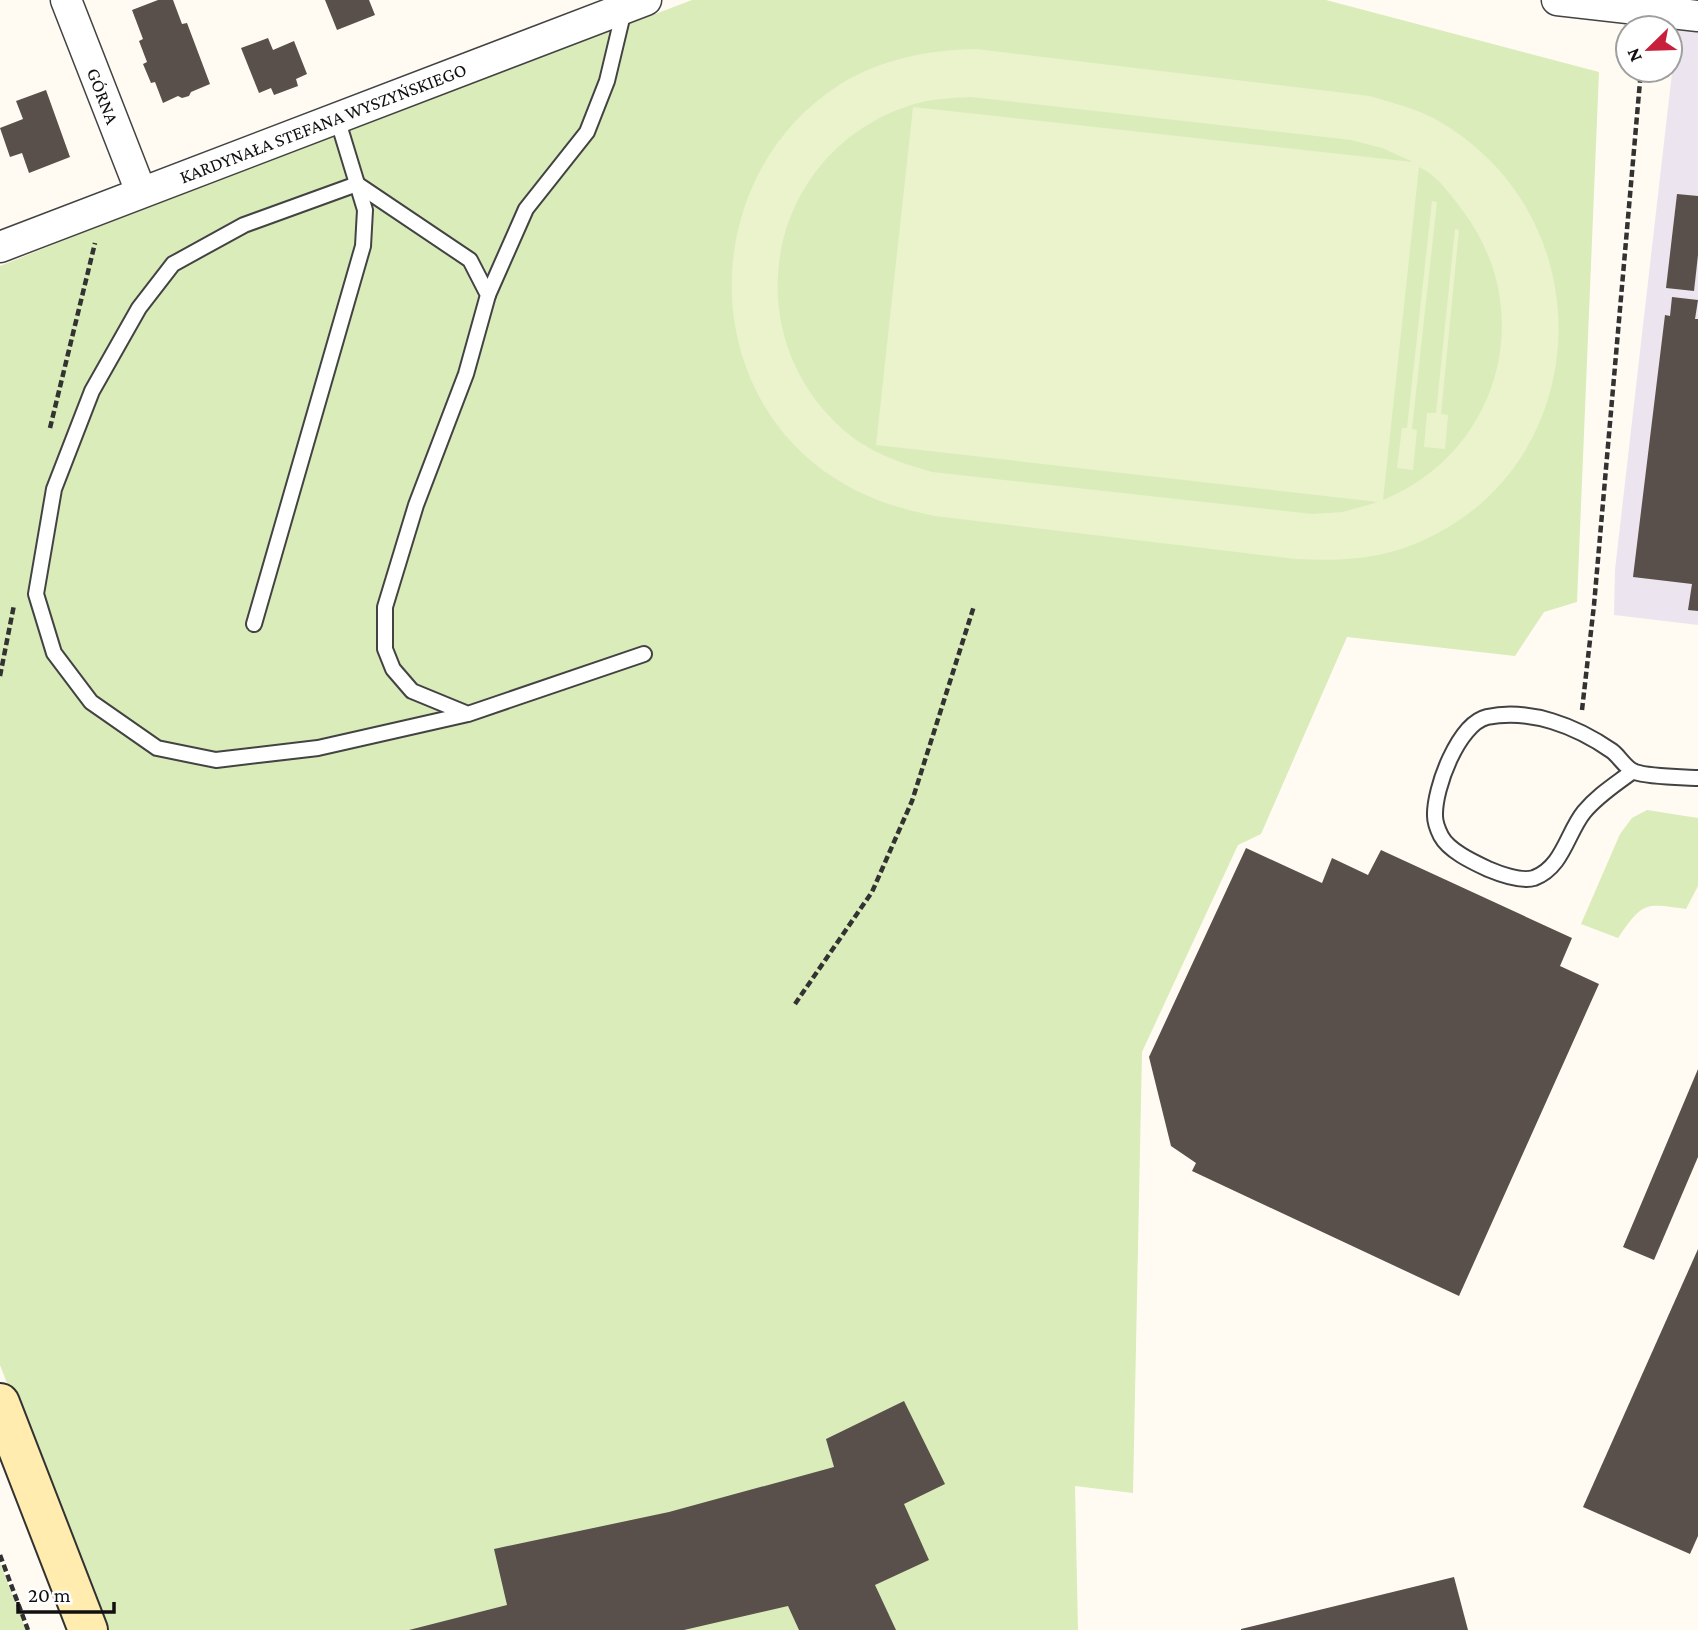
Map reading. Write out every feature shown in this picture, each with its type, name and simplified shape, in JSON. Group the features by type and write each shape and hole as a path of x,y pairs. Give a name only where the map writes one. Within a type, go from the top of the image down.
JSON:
{"street":[{"name":"GÓRNA","path":"66,0 141,192"},
{"path":"1557,0 1698,16"},
{"name":"KARDYNAŁA STEFANA WYSZYŃSKIEGO","path":"0,247 639,2"},
{"path":"0,1403 88,1630"}],"lane":[{"path":"468,714 412,691 393,669 385,649 384,607 416,505 466,374 488,295 526,209 587,132 639,2"},
{"path":"254,624 363,246 365,210 337,117"},
{"path":"357,184 470,260 488,295"},
{"path":"357,184 244,225 173,264 139,308 92,391 54,489 36,594 54,653 91,702 157,748 216,760 318,748 468,714 644,654"},
{"path":"1633,771 1594,800 1552,866 1532,878 1503,875 1468,860 1442,839 1434,818 1438,790 1451,756 1469,729 1484,718 1521,715 1560,724 1614,752 1633,771 1698,778"}],"path":[{"path":"1579,732 1594,605 1640,84"},
{"path":"795,1004 872,892 912,801 974,606"},
{"path":"0,1555 28,1630"}],"shaded area":[{"path":"1684,30 1698,32 1698,625 1614,615 1615,570 1671,84 1684,84"}],"green space":[{"path":"692,0 1326,0 1599,72 1577,602 1544,612 1515,656 1347,637 1261,834 1238,845 1142,1052 1133,1493 1075,1486 1078,1630 102,1630 0,1365 0,266 144,208"},
{"path":"976,49 1370,96 1435,119 1493,163 1532,219 1554,281 1558,346 1544,410 1514,468 1466,516 1401,549 1362,558 1336,560 1296,559 935,516 884,502 836,479 790,440 757,392 738,339 732,282 739,225 760,172 793,124 839,85 888,62 922,54","holes":["971,97 1351,140 1382,148 1413,162 913,107 876,445 1378,502 1343,512 1312,514 932,472 876,452 846,432 810,392 788,347 778,299 781,251 796,205 822,164 860,130 908,106 939,99","1419,167 1432,175 1449,192 1486,250 1499,292 1502,334 1495,376 1479,415 1455,449 1423,478 1383,500"]},
{"path":"1432,201 1437,202 1412,429 1417,430 1413,470 1397,468 1402,428 1407,428"},
{"path":"1455,229 1459,230 1441,414 1448,415 1445,449 1424,447 1427,413 1436,413"},
{"path":"1647,810 1698,818 1698,886 1686,909 1661,906 1646,908 1633,917 1618,938 1581,924 1620,834 1632,818"},
{"path":"0,1563 26,1630 0,1630"}],"building":[{"path":"158,0 173,0 182,24 187,23 210,84 191,92 189,96 178,96 163,103 155,82 151,83 143,64 147,62 139,41 143,39 132,10"},
{"path":"325,0 369,0 375,15 337,30"},
{"path":"268,38 273,50 294,41 307,74 296,79 298,86 274,95 271,88 259,93 241,48"},
{"path":"46,90 70,157 29,173 22,153 10,157 0,128 23,119 16,101"},
{"path":"1677,194 1698,196 1698,255 1694,291 1666,288"},
{"path":"1672,297 1698,300 1695,319 1698,319 1698,611 1688,610 1692,584 1633,577 1665,315 1670,316"},
{"path":"1246,848 1322,883 1332,858 1368,875 1381,850 1572,938 1560,966 1599,984 1459,1296 1192,1171 1196,1163 1171,1146 1149,1057"},
{"path":"1698,1069 1698,1157 1654,1260 1623,1247"},
{"path":"1698,1249 1698,1536 1690,1554 1583,1507"},
{"path":"904,1401 945,1484 904,1504 929,1560 875,1585 896,1630 799,1630 788,1606 684,1630 409,1630 507,1605 494,1549 669,1512 834,1467 826,1439"},
{"path":"1454,1577 1468,1630 1241,1630 1241,1629"}]}
